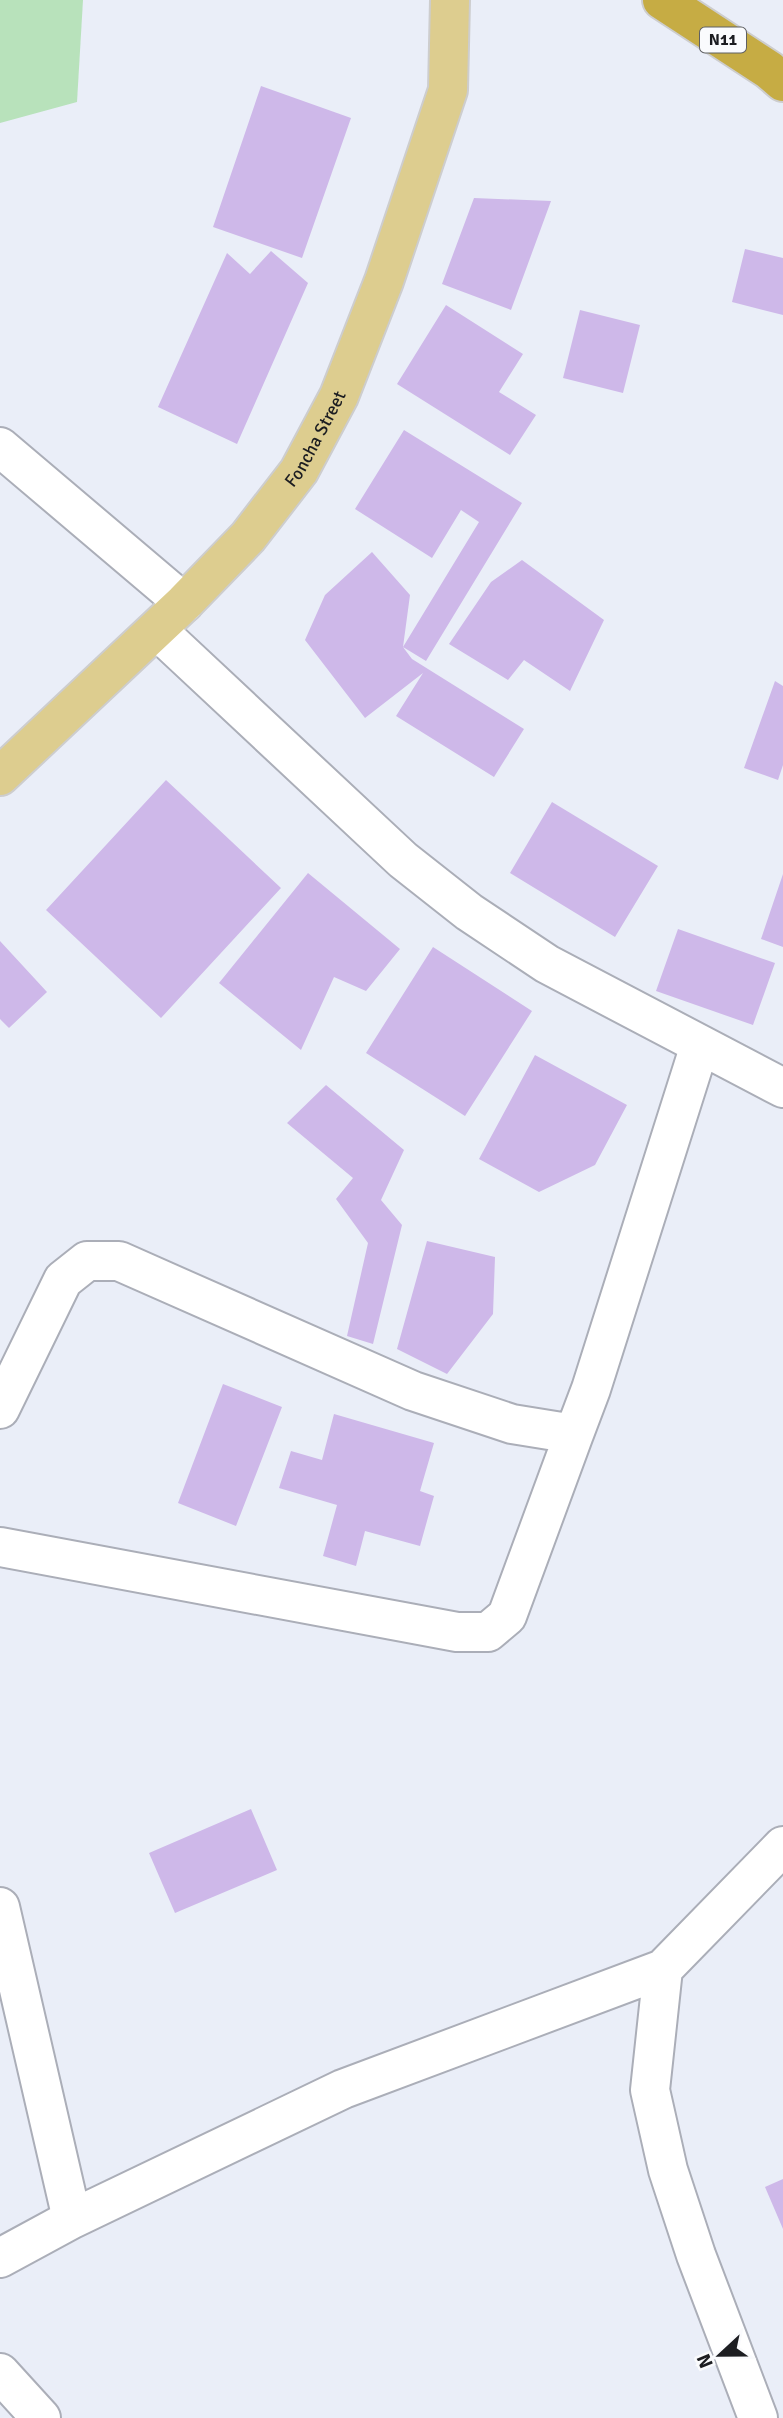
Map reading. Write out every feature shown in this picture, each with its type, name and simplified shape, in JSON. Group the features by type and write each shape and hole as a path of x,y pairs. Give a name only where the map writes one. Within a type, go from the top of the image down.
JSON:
{"highway":[{"name":"N11","path":"662,0 778,72"}],"main road":[{"name":"Foncha Street","path":"0,776 184,603 248,537 299,471 340,396 384,281 448,90 450,0"}],"street":[{"path":"0,447 184,603"},
{"path":"156,630 403,860 469,912 547,964 783,1088"},
{"path":"0,1547 457,1632 488,1632 507,1616 591,1389 700,1045"},
{"path":"0,1409 63,1280 88,1261 119,1261 413,1391 512,1424 574,1434"},
{"path":"0,2258 72,2219 343,2089 663,1969 783,1846"},
{"path":"0,1907 72,2219"},
{"path":"663,1969 650,2090 668,2169 696,2255 758,2418"},
{"path":"0,2373 41,2418"}],"green space":[{"path":"0,0 83,0 77,102 0,123"}],"building":[{"path":"261,86 351,118 302,258 213,227"},
{"path":"474,198 551,201 511,310 442,284"},
{"path":"745,249 783,258 783,315 732,302"},
{"path":"271,251 308,283 237,444 158,407 227,253 250,274"},
{"path":"446,305 523,354 499,392 536,415 510,455 397,384"},
{"path":"580,310 640,325 623,393 563,378"},
{"path":"404,430 522,503 426,661 403,647 479,522 461,510 432,558 355,509"},
{"path":"372,552 410,595 403,647 412,659 524,729 494,777 396,716 423,673 365,718 305,640 325,595"},
{"path":"522,560 604,620 570,691 524,660 508,680 449,644 491,582"},
{"path":"775,681 783,686 783,765 778,780 744,768"},
{"path":"166,780 281,888 161,1018 46,910"},
{"path":"552,802 658,866 615,937 510,873"},
{"path":"308,873 400,949 366,991 334,977 301,1050 219,983"},
{"path":"783,874 783,947 761,939"},
{"path":"678,929 775,963 753,1025 656,991"},
{"path":"0,941 47,992 9,1028 0,1019"},
{"path":"433,947 532,1011 465,1116 366,1053"},
{"path":"535,1055 627,1105 595,1165 539,1192 479,1159"},
{"path":"326,1085 404,1150 381,1200 402,1225 373,1344 347,1336 368,1243 336,1199 353,1178 287,1123"},
{"path":"427,1241 495,1257 493,1314 447,1374 397,1349"},
{"path":"223,1384 282,1407 236,1526 178,1503"},
{"path":"334,1414 434,1443 420,1491 434,1496 420,1546 365,1531 356,1566 323,1556 337,1505 279,1488 291,1451 322,1460"},
{"path":"251,1809 277,1870 175,1913 149,1853"},
{"path":"783,2179 783,2229 765,2187"}]}
